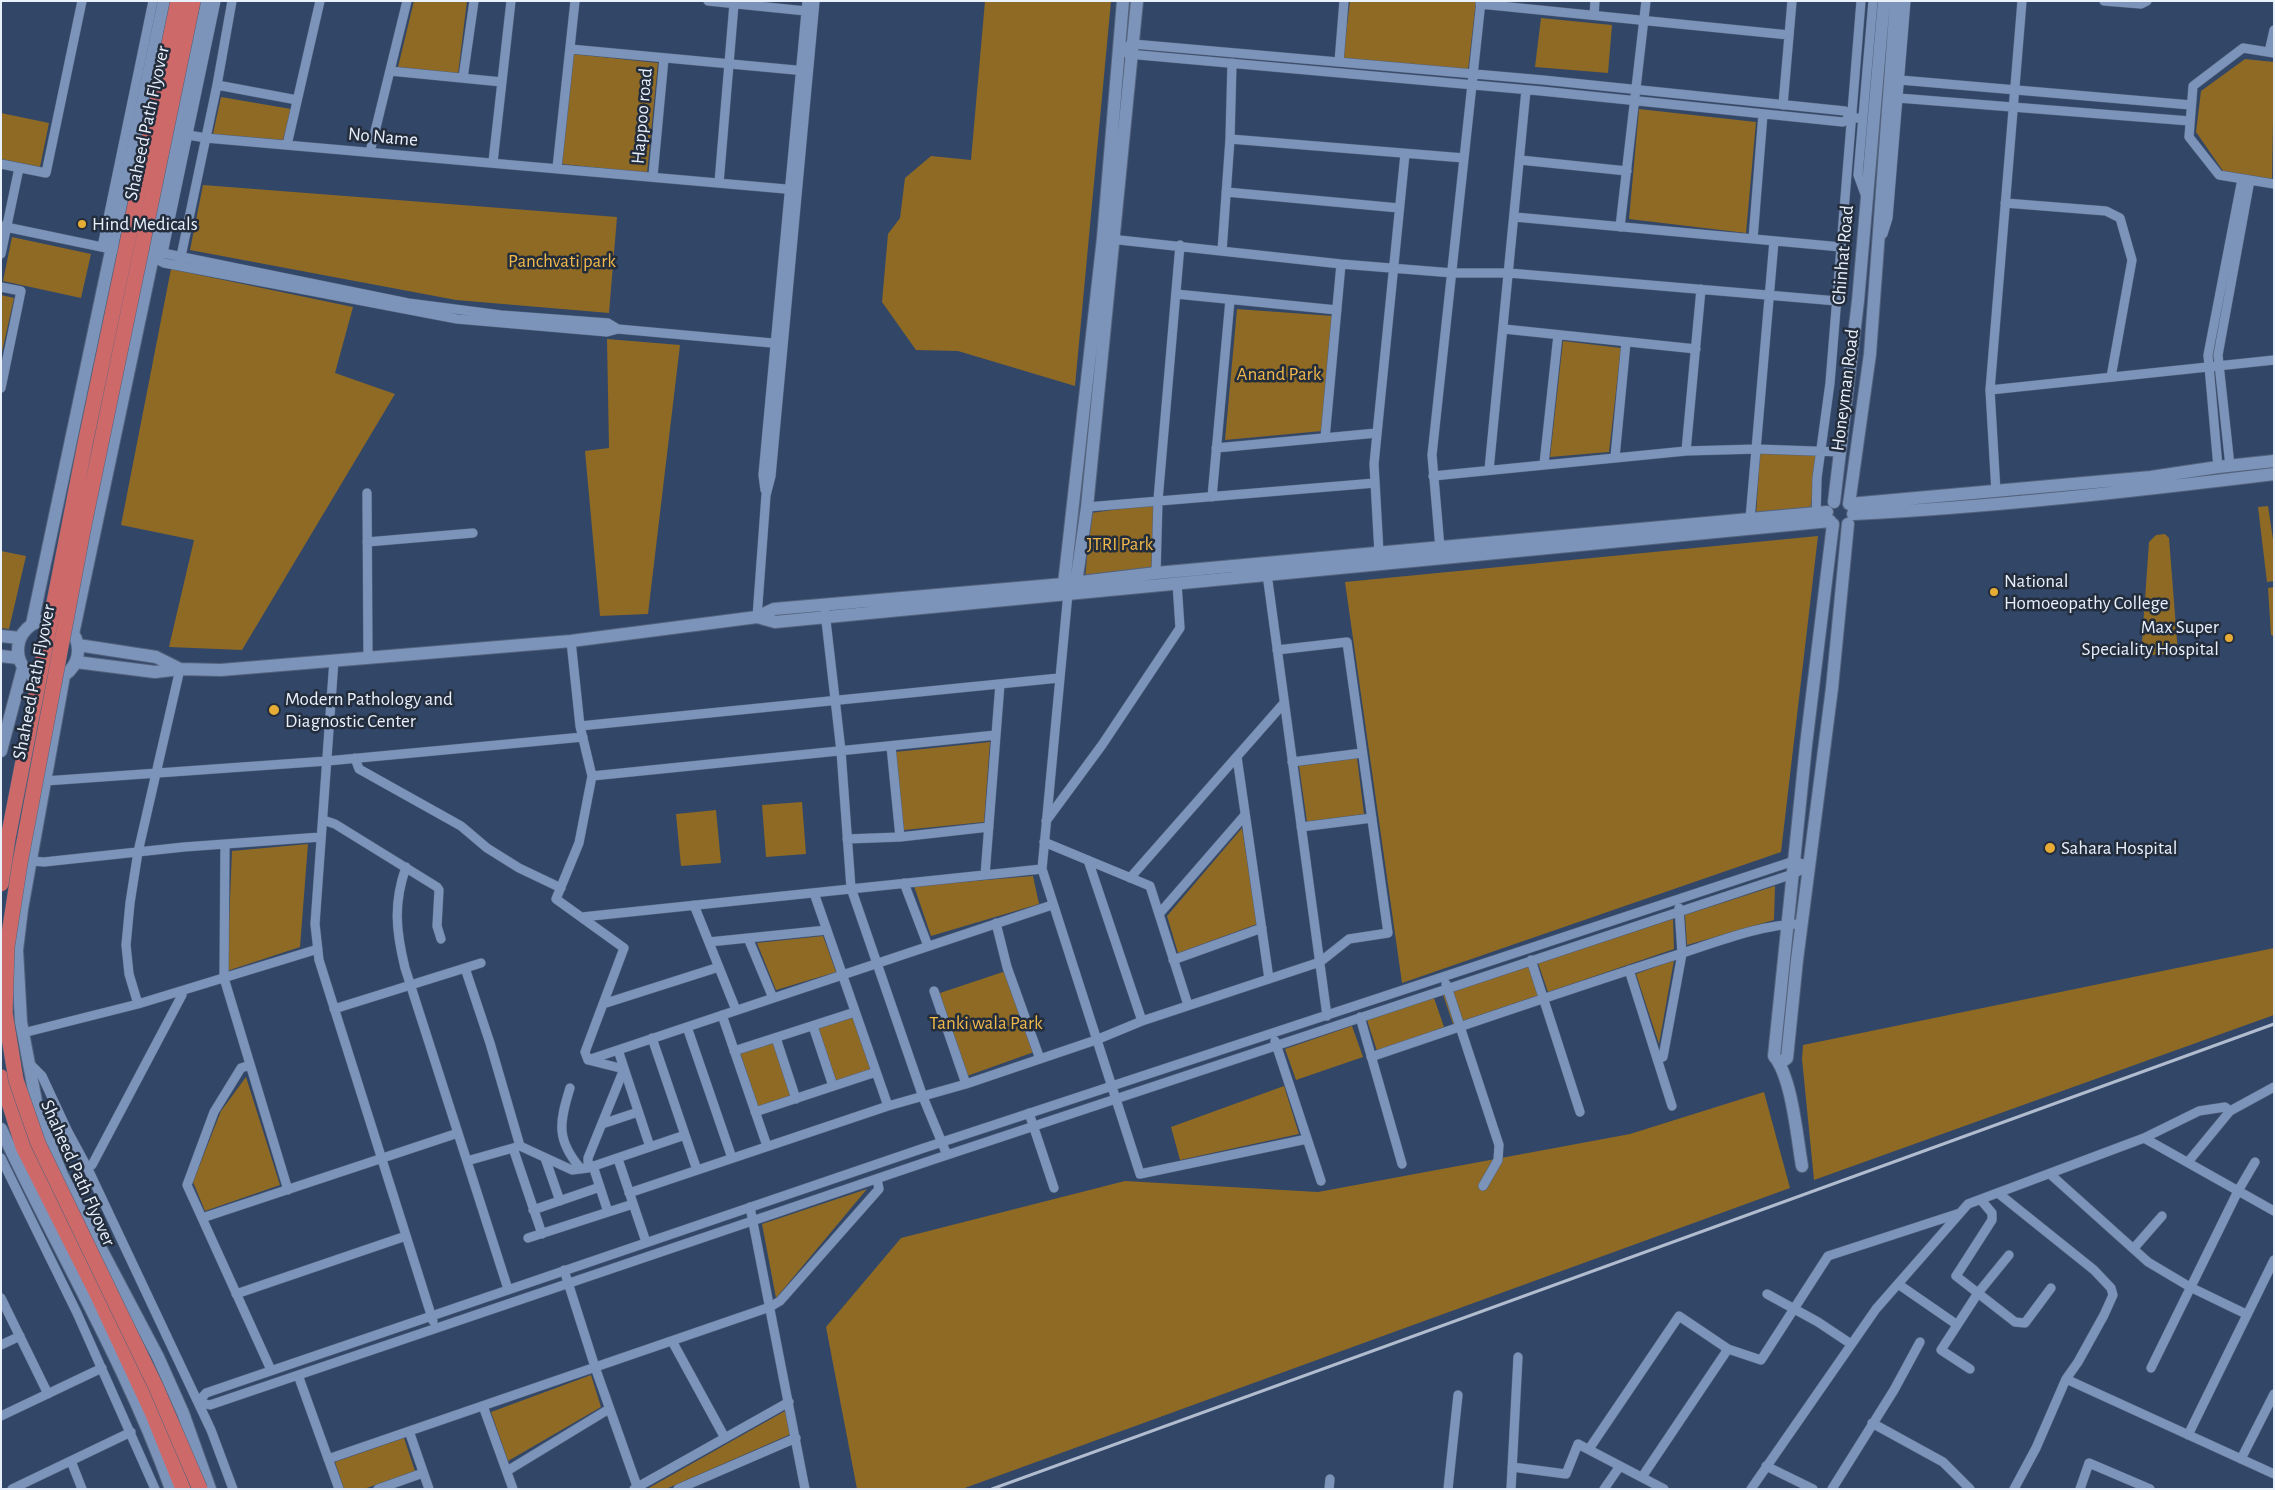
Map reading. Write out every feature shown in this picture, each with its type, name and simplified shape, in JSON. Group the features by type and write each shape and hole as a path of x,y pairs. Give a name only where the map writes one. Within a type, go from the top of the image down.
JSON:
{"highway":[{"name":"Shaheed Path Flyover","path":"1,884 8,838 84,444 178,1"},
{"name":"Shaheed Path Flyover","path":"200,1489 156,1387 38,1143 16,1080 6,1013 7,947 20,863 84,525 205,2"},
{"name":"Shaheed Path Flyover","path":"1,1077 23,1148 103,1307 152,1412 182,1489"}],"street":[{"path":"1,164 46,174 82,1"},
{"path":"1,751 21,663 18,645 20,638 32,624 107,248 153,1"},
{"path":"107,248 164,1"},
{"path":"180,261 218,86 232,1"},
{"path":"287,145 320,1"},
{"path":"370,152 407,1"},
{"path":"463,78 474,1"},
{"path":"493,162 511,1"},
{"path":"557,168 575,1"},
{"path":"708,1 807,6 804,71 779,343 771,476 766,495 757,617"},
{"path":"804,71 815,1"},
{"path":"1069,587 1088,507 1123,1"},
{"path":"1137,1 1108,238 1059,678 1042,868 1052,905 1140,1174 1307,1139"},
{"path":"1339,62 1344,1"},
{"path":"1594,15 1595,1"},
{"path":"1620,227 1646,1"},
{"path":"1783,104 1792,1"},
{"path":"1826,516 1821,452 1830,384 1861,1"},
{"path":"1877,252 1888,218 1906,1"},
{"path":"1996,492 1990,390 2022,1"},
{"path":"2104,1 2142,4 2147,1"},
{"path":"158,255 188,135 205,2"},
{"path":"1,656 21,663 33,676 43,680 64,676 76,662 75,639 158,255 205,2"},
{"path":"719,182 729,64 729,3"},
{"path":"1440,548 1432,455 1453,273 1471,74 1480,3 1789,35"},
{"path":"1867,199 1858,175 1863,118 1886,5"},
{"name":"Chinhat Road","path":"1802,1166 1792,1106 1780,1063 1774,1056 1794,868 1826,516 1841,452 1886,5"},
{"name":"Honeyman Road","path":"1780,1063 1787,1058 1870,354 1877,252 1886,5"},
{"path":"2274,30 2271,53 2243,48 2193,86 2189,137 2219,175 2274,184"},
{"path":"570,49 804,71"},
{"path":"1119,50 1339,62 1471,74 1783,104 1845,111 1852,117"},
{"path":"1132,50 1232,63 1843,122 1852,117 1863,118"},
{"name":"Happoo road","path":"653,176 664,58"},
{"path":"1222,251 1230,139 1232,63"},
{"path":"1403,68 1420,82"},
{"path":"390,71 502,82"},
{"path":"1900,80 2192,105"},
{"path":"218,86 297,100"},
{"path":"1489,470 1510,273 1526,90"},
{"path":"1898,98 2190,121"},
{"path":"1753,239 1763,114"},
{"name":"No Name","path":"188,135 794,190"},
{"path":"1230,139 1464,158"},
{"path":"1379,553 1374,464 1405,154"},
{"path":"1520,160 1627,171"},
{"path":"1,254 4,227 19,168"},
{"path":"1846,187 1858,175"},
{"path":"2224,466 2218,355 2246,180"},
{"path":"2224,466 2208,355 2246,180"},
{"path":"1226,192 1399,208"},
{"path":"2005,203 2106,211 2120,218 2132,260 2111,377"},
{"path":"1515,217 1841,247"},
{"path":"4,227 107,248 158,255 164,263 180,261 408,303 501,315 608,323 618,329 779,343"},
{"path":"1108,238 1341,264 1453,273 1510,273 1837,301"},
{"path":"1750,519 1774,241"},
{"path":"1156,573 1158,500 1180,245"},
{"path":"1325,438 1341,264"},
{"path":"1,287 22,291 1,388"},
{"path":"1686,451 1701,289"},
{"path":"1176,294 1336,310"},
{"path":"1212,497 1230,300"},
{"path":"1504,329 1696,349"},
{"path":"1544,464 1558,335"},
{"path":"1615,458 1626,342"},
{"path":"1990,390 2274,360"},
{"path":"1216,448 1377,434"},
{"path":"1433,476 1686,451 1757,448 1841,452"},
{"path":"1069,587 1156,573 1750,519 1826,516 1838,526 1850,514 1996,492 2151,477 2274,461"},
{"path":"1850,514 1939,510 2274,474"},
{"path":"1088,507 1375,483"},
{"path":"367,493 368,656"},
{"path":"76,662 155,672 180,669 221,670 368,656 571,641 757,617 776,622 824,610 1069,587 1177,583 1826,516 1841,500 1850,514"},
{"path":"367,542 473,533"},
{"path":"1266,574 1327,1016"},
{"path":"1046,821 1102,745 1180,628 1177,583"},
{"path":"824,610 841,751 851,888 923,1097 943,1142 947,1156"},
{"path":"32,624 50,620 60,623 75,639 156,657 180,669"},
{"path":"1,636 20,638"},
{"path":"571,641 580,726 592,776 578,843 556,898 624,948 585,1052 588,1060"},
{"path":"629,1193 888,1106 966,1084 1096,1040 1142,1021 1320,962 1349,939 1388,933 1347,642 1277,650"},
{"path":"334,660 315,924 318,950 334,1009 435,1328"},
{"path":"138,1004 129,974 126,945 138,852 180,669"},
{"name":"Shaheed Path Flyover","path":"64,676 22,910 17,950 18,999 28,1062 39,1117 62,1175 158,1357 182,1413 210,1489"},
{"path":"580,726 1059,678"},
{"path":"986,874 1000,684"},
{"path":"1130,878 1284,703"},
{"path":"592,776 996,735"},
{"path":"45,781 327,761 583,737"},
{"path":"891,746 900,837"},
{"path":"1292,762 1362,753"},
{"path":"1237,757 1269,978"},
{"path":"356,758 359,769 461,826 487,848 519,868 561,888"},
{"path":"1159,914 1245,815"},
{"path":"1301,827 1372,818"},
{"path":"322,820 335,824 439,889 437,926 441,939"},
{"path":"846,839 900,837 989,827"},
{"path":"31,860 44,862 225,844 321,837"},
{"path":"1044,842 1150,886 1188,1006"},
{"path":"225,844 224,978 288,1190"},
{"path":"1088,860 1142,1021"},
{"path":"198,1402 206,1392 1029,1113 1678,900 1794,868 1809,866"},
{"path":"406,867 398,891 397,932 410,985 508,1289"},
{"path":"582,917 1042,868"},
{"path":"198,1402 210,1405 1034,1126 1680,912 1794,868"},
{"path":"904,883 928,946"},
{"path":"814,892 888,1106"},
{"path":"1657,1059 1663,1057 1682,954 1678,900"},
{"path":"1,904 22,910"},
{"path":"694,905 736,1010"},
{"path":"588,1060 1052,905"},
{"path":"1371,1057 1629,970 1788,923 1802,924"},
{"path":"996,924 1007,967 1040,1059"},
{"path":"1173,960 1262,928"},
{"path":"709,942 827,930"},
{"path":"748,938 773,998"},
{"path":"23,1033 138,1004 318,950"},
{"path":"1531,960 1580,1112"},
{"path":"334,1009 481,963"},
{"path":"603,1004 719,967"},
{"path":"465,968 490,1043 533,1210 542,1234"},
{"path":"1629,970 1672,1106"},
{"path":"1444,978 1499,1145 1498,1160 1483,1186"},
{"path":"934,991 966,1084"},
{"path":"87,1167 92,1165 182,995 180,992"},
{"path":"1,996 18,999"},
{"path":"734,1051 855,1012"},
{"path":"722,1015 768,1146"},
{"path":"1360,1017 1402,1164"},
{"path":"687,1026 732,1158"},
{"path":"813,1026 833,1086"},
{"path":"1273,1034 1321,1181"},
{"path":"652,1038 697,1170"},
{"path":"776,1038 796,1099"},
{"path":"618,1050 650,1147"},
{"path":"588,1060 624,1069"},
{"path":"28,1062 42,1076 68,1132 87,1167 211,1430 233,1489"},
{"path":"250,1065 241,1068 214,1112 187,1185 271,1370"},
{"path":"587,1168 588,1158 624,1069"},
{"path":"755,1112 876,1072"},
{"path":"2188,1162 2230,1111 2274,1087"},
{"path":"570,1088 561,1136 567,1153 587,1168 600,1187 608,1212"},
{"path":"1751,1489 1851,1344 1898,1284 1968,1204 2144,1138 2199,1111 2225,1107 2230,1111"},
{"path":"602,1124 638,1112"},
{"path":"1029,1113 1054,1188"},
{"path":"1,1129 48,1225 111,1345 144,1416 171,1489"},
{"path":"202,1218 458,1134"},
{"path":"467,1161 516,1147 572,1170 587,1168 618,1159 685,1136"},
{"path":"2144,1138 2274,1211"},
{"path":"1,1158 102,1368 154,1489"},
{"path":"545,1158 560,1201"},
{"path":"618,1159 646,1242"},
{"path":"2151,1368 2238,1190 2255,1162"},
{"path":"2050,1174 2148,1262 2190,1287 2246,1314"},
{"path":"328,1459 770,1307 780,1301 879,1189 877,1179"},
{"path":"533,1210 600,1187"},
{"path":"1998,1193 2094,1270 2111,1288 2112,1295 2104,1315 2078,1362 2066,1379 2036,1448 2014,1489"},
{"path":"1981,1200 1992,1213 1992,1220 1956,1273 1956,1276 2015,1322 2025,1323 2051,1288"},
{"path":"528,1238 633,1204"},
{"path":"750,1207 805,1489"},
{"path":"1589,1449 1678,1316 1728,1349 1761,1360 1828,1256 1960,1213"},
{"path":"2134,1248 2162,1216"},
{"path":"236,1294 406,1236"},
{"path":"1970,1369 1941,1350 1956,1324 1978,1293 2009,1255"},
{"path":"2188,1435 2274,1260"},
{"path":"564,1270 636,1488 789,1402"},
{"path":"1898,1284 1956,1324"},
{"path":"1766,1294 1818,1322 1851,1344"},
{"path":"1,1298 48,1394"},
{"path":"1,1345 20,1336"},
{"path":"672,1341 725,1438"},
{"path":"1832,1489 1894,1390 1920,1342"},
{"path":"1642,1477 1728,1349"},
{"path":"1510,1489 1518,1358"},
{"path":"1,1416 102,1368"},
{"path":"298,1375 339,1489"},
{"path":"2066,1379 2274,1474"},
{"path":"2241,1459 2274,1394"},
{"path":"1448,1489 1458,1395"},
{"path":"484,1406 514,1489"},
{"path":"507,1471 610,1409"},
{"path":"1872,1423 1942,1462 1970,1489"},
{"path":"409,1431 429,1489"},
{"path":"12,1489 131,1432"},
{"path":"678,1489 796,1438"},
{"path":"1512,1467 1566,1474 1578,1444 1664,1489"},
{"path":"72,1461 82,1489"},
{"path":"2080,1489 2089,1463 2150,1489"},
{"path":"1604,1489 1620,1466"},
{"path":"1766,1466 1813,1489"},
{"path":"378,1489 423,1473"}],"green space":[{"path":"414,1 467,1 458,74 398,67"},
{"path":"985,1 1111,1 1075,386 958,351 916,350 882,302 888,234 900,218 905,178 931,156 971,160"},
{"path":"1350,1 1476,1 1468,70 1343,58"},
{"path":"1541,18 1612,25 1608,73 1535,67"},
{"path":"573,54 658,63 647,173 562,164"},
{"path":"2245,59 2274,62 2272,179 2223,171 2196,132 2201,91"},
{"path":"221,97 291,109 283,140 213,134"},
{"path":"1639,109 1756,122 1746,233 1629,219"},
{"path":"1,113 49,123 40,167 1,159"},
{"name":"Panchvati park","path":"203,185 617,217 609,313 456,300 190,250"},
{"path":"12,237 91,254 81,298 3,281"},
{"path":"171,269 353,307 335,373 395,394 242,650 169,647 194,540 121,525"},
{"path":"1,295 14,298 2,352 1,352"},
{"name":"Anand Park","path":"1237,309 1333,316 1322,431 1225,440"},
{"path":"607,339 680,345 648,614 600,616 585,451 609,448"},
{"path":"1563,341 1621,348 1609,452 1550,457"},
{"path":"1760,452 1818,455 1810,511 1756,516"},
{"name":"JTRI Park","path":"1155,504 1151,575 1085,580 1091,513"},
{"path":"2268,506 2274,546 2274,581 2267,582 2258,507"},
{"path":"2165,534 2169,538 2178,653 2141,656 2149,542 2156,535"},
{"path":"1818,536 1781,852 1402,983 1345,582"},
{"path":"1,551 26,556 9,629 1,628"},
{"path":"2274,587 2274,636 2271,635 2268,588"},
{"path":"990,742 984,822 904,830 895,752"},
{"path":"1357,758 1364,814 1307,822 1299,766"},
{"path":"802,802 806,854 766,857 762,805"},
{"path":"716,810 721,863 681,866 676,814"},
{"path":"1242,828 1257,924 1178,953 1167,916"},
{"path":"308,844 300,947 227,971 232,851"},
{"path":"1033,876 1039,904 931,936 914,886"},
{"path":"1775,886 1774,920 1687,945 1685,915"},
{"path":"1673,919 1674,949 1548,992 1538,963"},
{"path":"823,936 836,972 776,990 757,943"},
{"path":"2274,948 2274,1015 1814,1180 1802,1059 1803,1045"},
{"path":"1674,960 1659,1044 1636,974"},
{"path":"1529,966 1539,995 1453,1024 1443,995"},
{"name":"Tanki wala Park","path":"1006,971 1034,1052 967,1076 937,994"},
{"path":"1434,998 1444,1027 1377,1051 1367,1020"},
{"path":"853,1015 872,1069 836,1081 818,1027"},
{"path":"1352,1026 1363,1057 1296,1080 1285,1049"},
{"path":"774,1041 792,1096 758,1107 740,1052"},
{"path":"246,1077 280,1185 205,1211 193,1182 221,1111"},
{"path":"1284,1086 1299,1134 1180,1160 1171,1127"},
{"path":"1764,1092 1790,1188 962,1489 857,1489 826,1327 901,1238 1125,1181 1318,1192 1630,1134"},
{"path":"867,1189 776,1298 762,1224"},
{"path":"591,1375 601,1407 508,1461 491,1412"},
{"path":"785,1411 791,1434 666,1489 647,1489"},
{"path":"404,1438 415,1471 364,1489 344,1489 335,1462"}],"railway":[{"path":"992,1489 2274,1024"}],"place":[{"name":"Hind Medicals","path":"82,224"},
{"name":"National Homoeopathy College","path":"1994,592"},
{"name":"Max Super Speciality Hospital","path":"2229,638"},
{"name":"Modern Pathology and Diagnostic Center","path":"274,710"},
{"name":"Sahara Hospital","path":"2050,848"}]}
